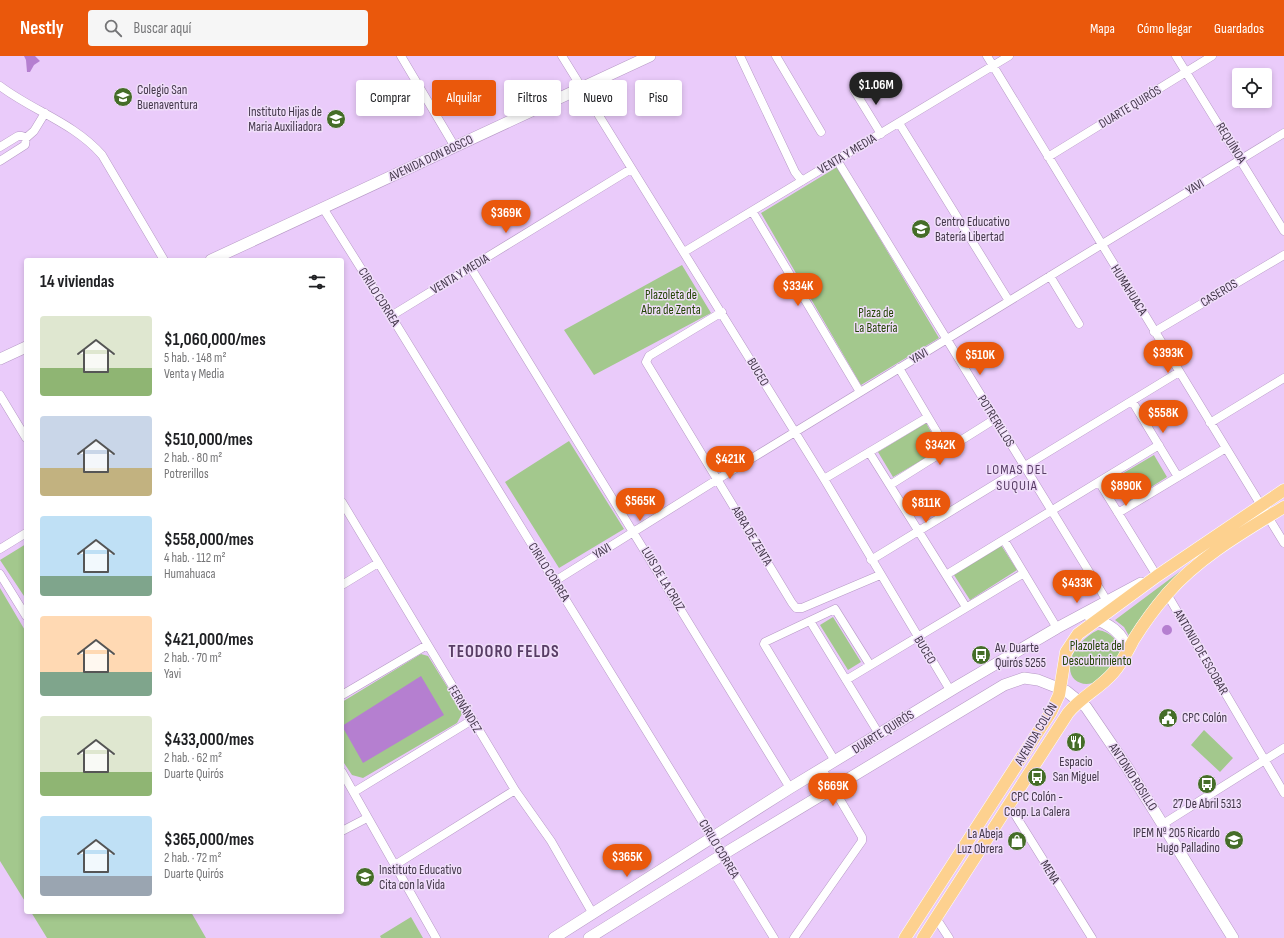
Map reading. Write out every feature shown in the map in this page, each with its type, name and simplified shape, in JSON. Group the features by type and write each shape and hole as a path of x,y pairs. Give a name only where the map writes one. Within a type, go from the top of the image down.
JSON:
{"main road":[{"name":"AVENIDA DON BOSCO","path":"599,80 650,56"},
{"name":"AVENIDA DON BOSCO","path":"215,258 569,94"},
{"path":"0,359 24,348"},
{"name":"AVENIDA COLÓN","path":"905,938 1051,712 1060,689 1063,664 1070,645 1078,634 1096,619 1157,576 1284,490"},
{"name":"AVENIDA COLÓN","path":"924,938 1068,713 1080,700 1108,679 1148,618 1167,594 1198,564 1284,507"},
{"name":"DUARTE QUIRÓS","path":"554,938 790,788 950,690 1057,628 1157,576"},
{"path":"1082,615 1096,619 1118,632 1125,644 1126,653"},
{"name":"DUARTE QUIRÓS","path":"589,938 722,855 1010,682 1024,678 1031,678 1060,689 1080,700"},
{"name":"ANTONIO ROSILLO","path":"1080,700 1123,761 1233,938"}],"street":[{"path":"401,56 455,147"},
{"name":"BUCEO","path":"562,56 577,80"},
{"path":"740,56 795,172 802,181"},
{"path":"776,56 821,132"},
{"name":"HUMAHUACA","path":"987,56 1284,543"},
{"name":"VENTA Y MEDIA","path":"684,252 1009,56"},
{"name":"REQUÍNOA","path":"1176,56 1241,159 1284,231"},
{"name":"DUARTE QUIRÓS","path":"1048,157 1212,56"},
{"path":"0,86 77,131 102,155 163,258"},
{"path":"854,90 881,134"},
{"path":"0,161 25,145 26,138 34,131 45,113"},
{"name":"BUCEO","path":"599,116 722,312 950,690"},
{"path":"899,123 1009,301"},
{"name":"YAVI","path":"555,581 794,432 1284,133"},
{"path":"0,147 18,136 26,138"},
{"name":"POTRERILLOS","path":"837,160 1107,601"},
{"name":"VENTA Y MEDIA","path":"391,316 631,169"},
{"name":"CIRILO CORREA","path":"323,208 555,581 774,938"},
{"path":"752,211 860,392"},
{"name":"CASEROS","path":"1154,332 1284,255"},
{"name":"LUIS DE LA CRUZ","path":"471,268 634,531 790,788"},
{"path":"1050,276 1079,324"},
{"name":"ABRA DE ZENTA","path":"722,312 649,356 646,362 718,479 792,604 796,608 802,608 880,575"},
{"path":"899,368 947,449"},
{"path":"871,560 1179,372"},
{"path":"1210,423 1284,378"},
{"path":"0,394 24,435"},
{"path":"1132,400 1178,477"},
{"path":"824,479 928,418"},
{"path":"890,485 995,419"},
{"path":"946,575 1159,446"},
{"path":"1118,513 1226,448"},
{"path":"869,452 966,608"},
{"path":"1099,482 1157,576"},
{"name":"FERNÁNDEZ","path":"344,505 426,645 515,790 552,841 593,914"},
{"path":"0,549 24,534"},
{"path":"1004,540 1057,628"},
{"path":"344,584 378,564"},
{"path":"846,680 1024,573"},
{"path":"0,574 24,613"},
{"name":"ANTONIO DE ESCOBAR","path":"1167,594 1284,793"},
{"path":"1096,619 1107,601"},
{"path":"835,761 764,644 765,642 836,610 870,665"},
{"path":"810,621 879,734"},
{"path":"344,694 426,645"},
{"path":"354,792 472,720"},
{"path":"1163,824 1284,748"},
{"path":"794,938 862,840 862,837 822,769"},
{"path":"344,775 436,938"},
{"path":"395,864 515,790"},
{"name":"MENA","path":"1009,805 1092,938"},
{"path":"344,830 367,818"},
{"path":"936,918 949,938"}],"green space":[{"name":"Plaza de La Batería","path":"837,167 939,338 861,385 761,213"},
{"name":"Plazoleta de Abra de Zenta","path":"682,265 711,313 594,375 564,330"},
{"path":"926,423 941,449 893,477 878,452"},
{"path":"569,441 624,529 559,568 505,482"},
{"path":"1154,455 1167,477 1129,501 1115,478"},
{"path":"24,545 24,596 0,560"},
{"path":"1001,545 1017,570 970,600 954,575"},
{"path":"1206,552 1154,601 1129,636 1124,627 1115,620"},
{"path":"0,588 24,629 24,900 0,861"},
{"path":"833,617 861,662 848,670 820,625"},
{"name":"Plazoleta del Descubrimiento","path":"1098,630 1107,633 1114,638 1121,653 1104,676 1092,683 1083,684 1075,680 1073,677 1070,662 1072,656 1083,640"},
{"path":"421,654 428,656 463,712 457,723 363,778 352,775 344,763 344,701"},
{"path":"1204,730 1233,758 1220,772 1191,745"},
{"path":"32,914 192,914 206,938 47,938"},
{"path":"411,917 423,938 381,938 380,936"}],"shaded area":[{"path":"24,56 35,56 40,61 34,65 30,72 27,72 26,60"},
{"path":"1165,625 1169,625 1171,626 1171,634 1165,635 1162,632 1162,628"},
{"path":"421,676 444,715 363,763 344,730 344,725"}],"place":[{"name":"Colegio San Buenaventura","path":"123,97"},
{"name":"Instituto Hijas de Maria Auxiliadora","path":"336,119"},
{"name":"Centro Educativo Batería Libertad","path":"921,229"},
{"name":"Av. Duarte Quirós 5255","path":"981,655"},
{"name":"CPC Colón","path":"1168,718"},
{"name":"Espacio San Miguel","path":"1076,742"},
{"name":"CPC Colón - Coop. La Calera","path":"1037,777"},
{"name":"27 De Abril 5313","path":"1207,784"},
{"name":"IPEM Nº 205 Ricardo Hugo Palladino","path":"1234,840"},
{"name":"La Abeja Luz Obrera","path":"1017,841"},
{"name":"Instituto Educativo Cita con la Vida","path":"365,877"}],"district":[{"name":"LOMAS DEL SUQUIA","path":"1017,478"},
{"name":"TEODORO FELDS","path":"504,652"}]}
